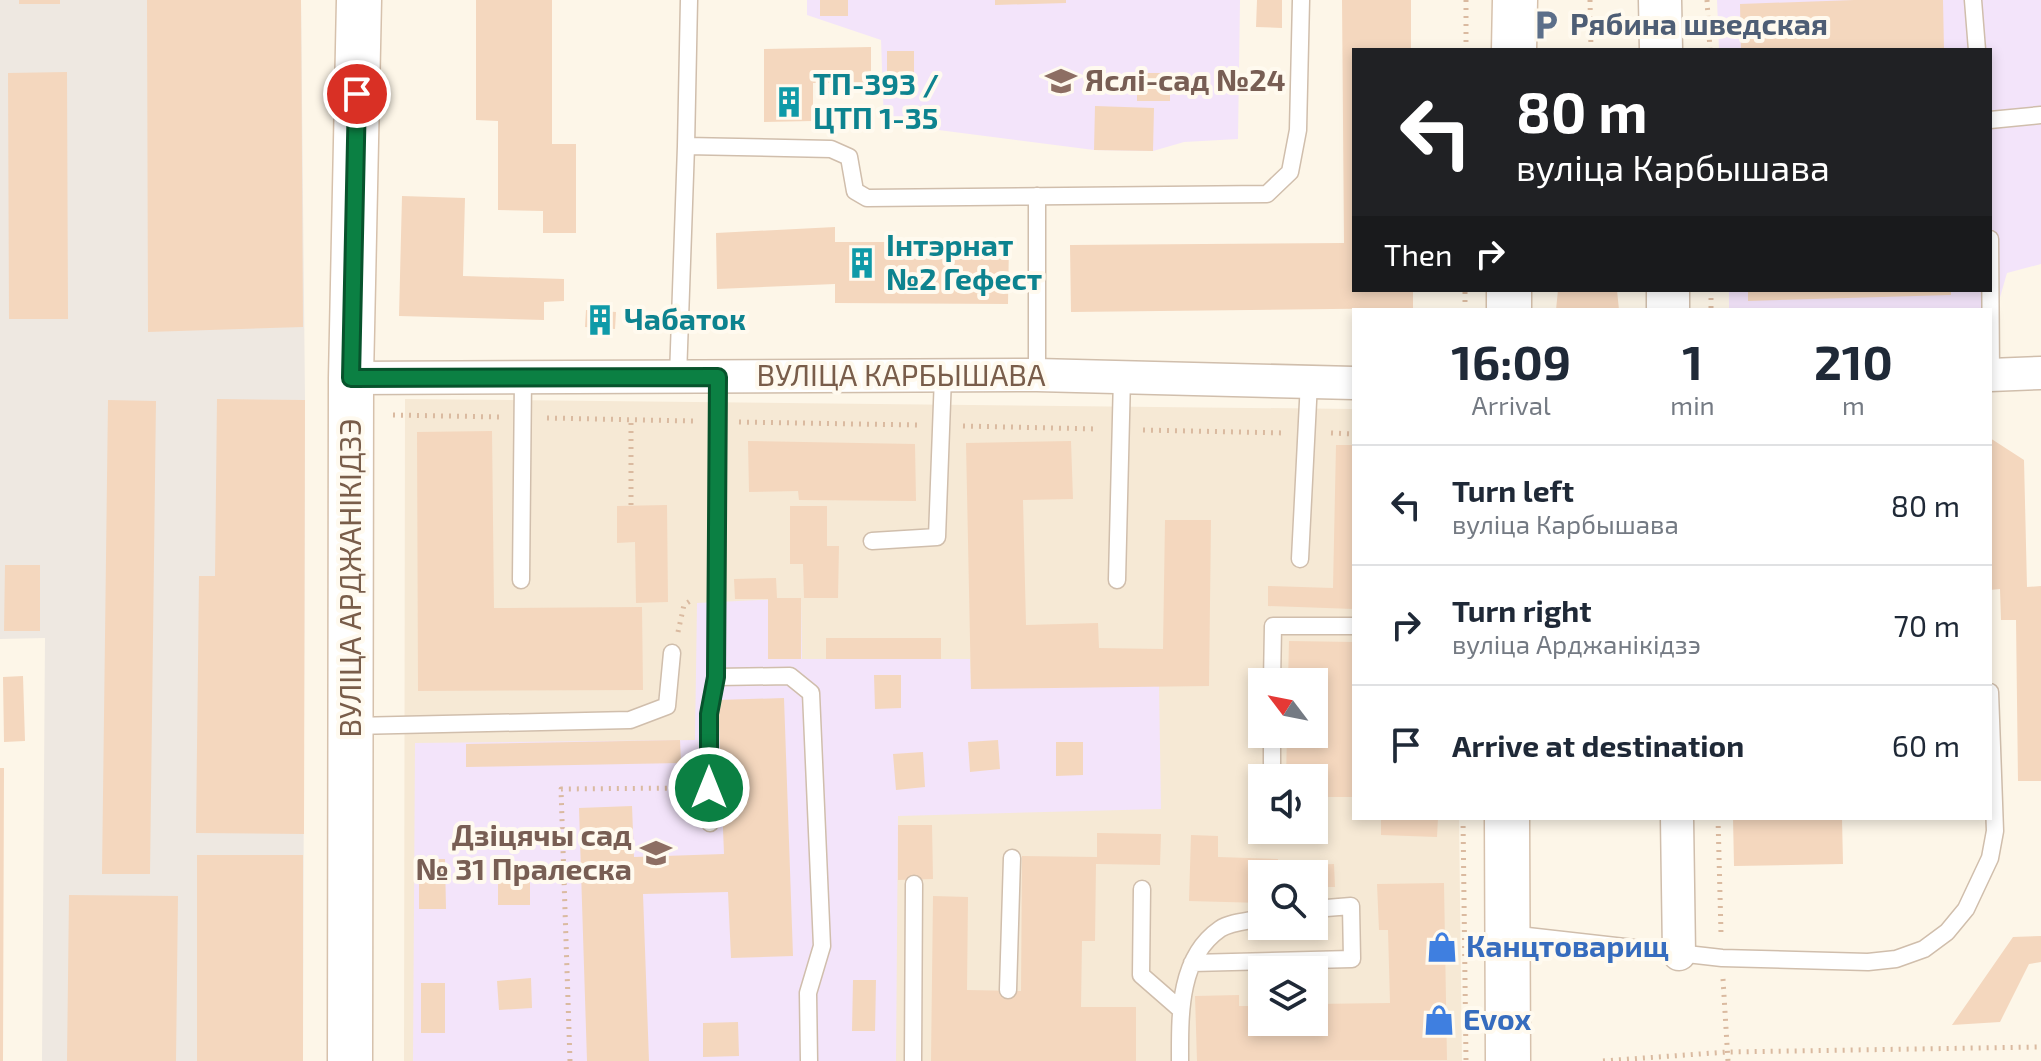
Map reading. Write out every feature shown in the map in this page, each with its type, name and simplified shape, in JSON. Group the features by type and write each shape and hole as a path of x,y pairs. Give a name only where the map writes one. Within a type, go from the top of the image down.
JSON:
{"main road":[{"name":"ВУЛІЦА АРДЖАНІКІДЗЭ","path":"350,1061 351,378 359,0"},
{"path":"1514,48 1515,0"},
{"path":"1507,820 1508,1061"}],"street":[{"path":"1660,0 1661,48"},
{"path":"1992,375 2041,373"},
{"name":"ВУЛІЦА КАРБЫШАВА","path":"351,378 1037,375 1352,383"},
{"path":"1677,820 1679,954"}],"lane":[{"path":"678,377 689,0"},
{"path":"686,146 831,149 849,157 855,191 867,198 1267,194 1290,172 1298,130 1301,0"},
{"path":"1973,0 1977,48"},
{"path":"1992,120 2041,115"},
{"path":"1037,196 1037,375"},
{"path":"872,541 937,537 943,376"},
{"path":"710,823 709,714 716,677 718,377"},
{"path":"1117,580 1122,377"},
{"path":"521,580 523,378"},
{"path":"1300,559 1309,382"},
{"path":"1272,668 1273,626 1352,626"},
{"path":"351,726 630,720 667,706 672,653"},
{"path":"716,677 790,676 811,693 822,946 808,993 809,1061"},
{"path":"1509,933 1679,954 1868,962 1896,959 1924,949 1947,932 1979,885 1990,858 1995,831 1992,748"},
{"path":"1008,990 1012,858"},
{"path":"913,1061 914,884"},
{"path":"1142,889 1141,975 1180,1009"},
{"path":"1192,963 1352,959 1351,906 1328,908"},
{"path":"1180,1061 1180,1009 1192,963 1220,928 1248,921"}],"path":[{"path":"1466,0 1466,48"},
{"path":"1590,0 1591,48"},
{"path":"1707,0 1710,48"},
{"path":"393,415 1352,434"},
{"path":"631,420 631,505"},
{"path":"672,653 684,605 716,582"},
{"path":"570,1061 561,789 709,788"},
{"path":"1463,820 1466,1061"},
{"path":"1603,1061 1727,1052 2041,1047"},
{"path":"1727,1052 1728,1061"}],"shaded area":[{"path":"0,0 301,0 305,400 303,1061 42,1061 45,638 0,639"},
{"name":"Яслі-сад №24","path":"807,0 1240,0 1238,139 1184,142 1153,151 1094,150 884,123 881,40 807,15"},
{"path":"1717,0 2041,0 2041,264 2007,273 1992,325 1992,308 1729,308 1729,292 1992,292 1992,48 1719,48"},
{"path":"405,399 1352,409 1352,820 1459,820 1462,1061 404,1061"},
{"name":"Дзіцячы сад № 31 Пралеска","path":"801,598 802,659 970,659 971,688 1159,685 1161,809 898,816 896,1061 413,1061 415,743 695,740 697,603"}],"building":[{"path":"19,0 60,0 60,4 19,4"},
{"path":"147,0 301,0 303,327 148,332"},
{"path":"476,0 552,0 552,144 576,144 576,233 543,233 543,211 498,210 498,121 476,120"},
{"path":"820,0 848,0 848,16 820,16"},
{"path":"995,0 1066,0 1066,3 995,5"},
{"path":"1257,0 1282,0 1282,28 1256,27"},
{"path":"1342,0 1411,0 1411,48 1352,48 1352,292 1413,292 1413,308 1071,312 1070,245 1344,243"},
{"path":"1943,0 1944,48 1741,48 1740,4"},
{"name":"ТП-393 / ЦТП 1-35","path":"871,47 871,83 813,83 813,121 764,122 764,49"},
{"path":"887,51 914,51 914,83 887,82"},
{"path":"67,72 68,319 9,319 8,73"},
{"path":"1137,73 1170,73 1170,101 1137,101"},
{"path":"1095,106 1154,108 1153,151 1094,150"},
{"path":"402,196 465,198 463,276 564,279 564,301 544,302 544,320 399,316"},
{"name":"Інтэрнат №2 Гефест","path":"835,227 835,242 1009,242 1008,304 835,303 835,284 717,289 716,233"},
{"path":"1558,292 1617,292 1619,308 1556,308"},
{"path":"1748,292 1951,292 1951,295 1748,301"},
{"name":"Чабаток","path":"586,310 616,312 615,329 585,327"},
{"path":"217,399 305,400 304,834 196,833 199,576 215,576"},
{"path":"108,400 156,401 150,874 102,874"},
{"path":"492,431 494,608 642,607 643,690 418,691 417,432"},
{"path":"1992,439 2024,460 2027,587 2041,586 2041,781 2018,781 2016,620 2001,620 2000,589 1992,590"},
{"path":"748,441 915,444 916,501 799,500 798,491 749,492"},
{"path":"1071,441 1073,499 1023,500 1026,625 1098,623 1099,648 1163,649 1165,520 1211,520 1209,686 971,689 966,443"},
{"path":"1336,445 1352,445 1352,609 1268,606 1268,586 1333,588"},
{"path":"667,505 668,602 636,603 635,542 617,543 617,506"},
{"path":"790,506 827,506 827,546 839,546 838,598 804,598 803,564 790,564"},
{"path":"5,565 40,565 40,631 4,631"},
{"path":"776,578 777,598 801,598 801,659 768,659 768,599 735,599 734,579"},
{"path":"826,638 941,638 941,659 826,659"},
{"path":"1289,641 1352,642 1352,797 1328,797 1328,764 1286,764 1287,748 1328,748 1328,668 1288,668"},
{"path":"874,675 901,675 901,708 875,709"},
{"path":"23,676 25,741 4,742 3,677"},
{"path":"784,698 793,956 731,958 728,892 643,894 649,1061 587,1061 579,808 632,806 634,857 724,854 718,700"},
{"path":"680,740 681,763 466,767 466,744"},
{"path":"998,740 1000,769 970,772 968,742"},
{"path":"1056,742 1083,742 1083,775 1056,776"},
{"path":"923,752 925,787 896,790 893,754"},
{"path":"0,768 4,768 3,1061 0,1061"},
{"path":"1381,820 1438,820 1437,837 1381,835"},
{"path":"1733,820 1842,820 1843,864 1734,866"},
{"path":"898,825 932,825 933,879 898,880"},
{"path":"1097,833 1161,834 1160,865 1096,864 1095,941 1082,941 1081,1007 1136,1007 1136,1061 931,1061 933,896 968,897 967,990 1021,991 1022,856 1097,857"},
{"path":"1191,835 1218,836 1218,857 1278,859 1248,860 1248,903 1189,901"},
{"path":"197,855 303,855 303,1061 197,1061"},
{"path":"419,859 445,859 446,909 419,909"},
{"path":"1328,864 1334,864 1335,887 1328,887"},
{"path":"498,874 530,874 530,905 498,905"},
{"path":"1444,883 1447,1060 1197,1061 1195,996 1239,995 1239,1006 1248,1006 1248,1036 1328,1036 1328,1004 1390,1003 1388,930 1379,930 1377,884"},
{"path":"69,895 178,896 176,1061 67,1061"},
{"path":"2041,936 2041,962 2029,964 2000,1022 1952,1025 2013,937"},
{"path":"531,978 532,1008 499,1010 497,981"},
{"path":"853,980 876,980 875,1031 852,1031"},
{"path":"421,983 445,983 445,1033 421,1033"},
{"path":"738,1022 739,1056 703,1057 703,1023"}],"place":[{"name":"Рябина шведская","path":"1546,25"},
{"name":"Яслі-сад №24","path":"1061,81"},
{"name":"ТП-393 / ЦТП 1-35","path":"789,102"},
{"name":"Інтэрнат №2 Гефест","path":"862,263"},
{"name":"Чабаток","path":"600,320"},
{"name":"Дзіцячы сад № 31 Пралеска","path":"656,853"},
{"name":"Канцтоварищ","path":"1442,947"},
{"name":"Evox","path":"1439,1020"}],"route":[{"path":"357,94 351,378 718,377 716,677 709,714 709,788"}]}
